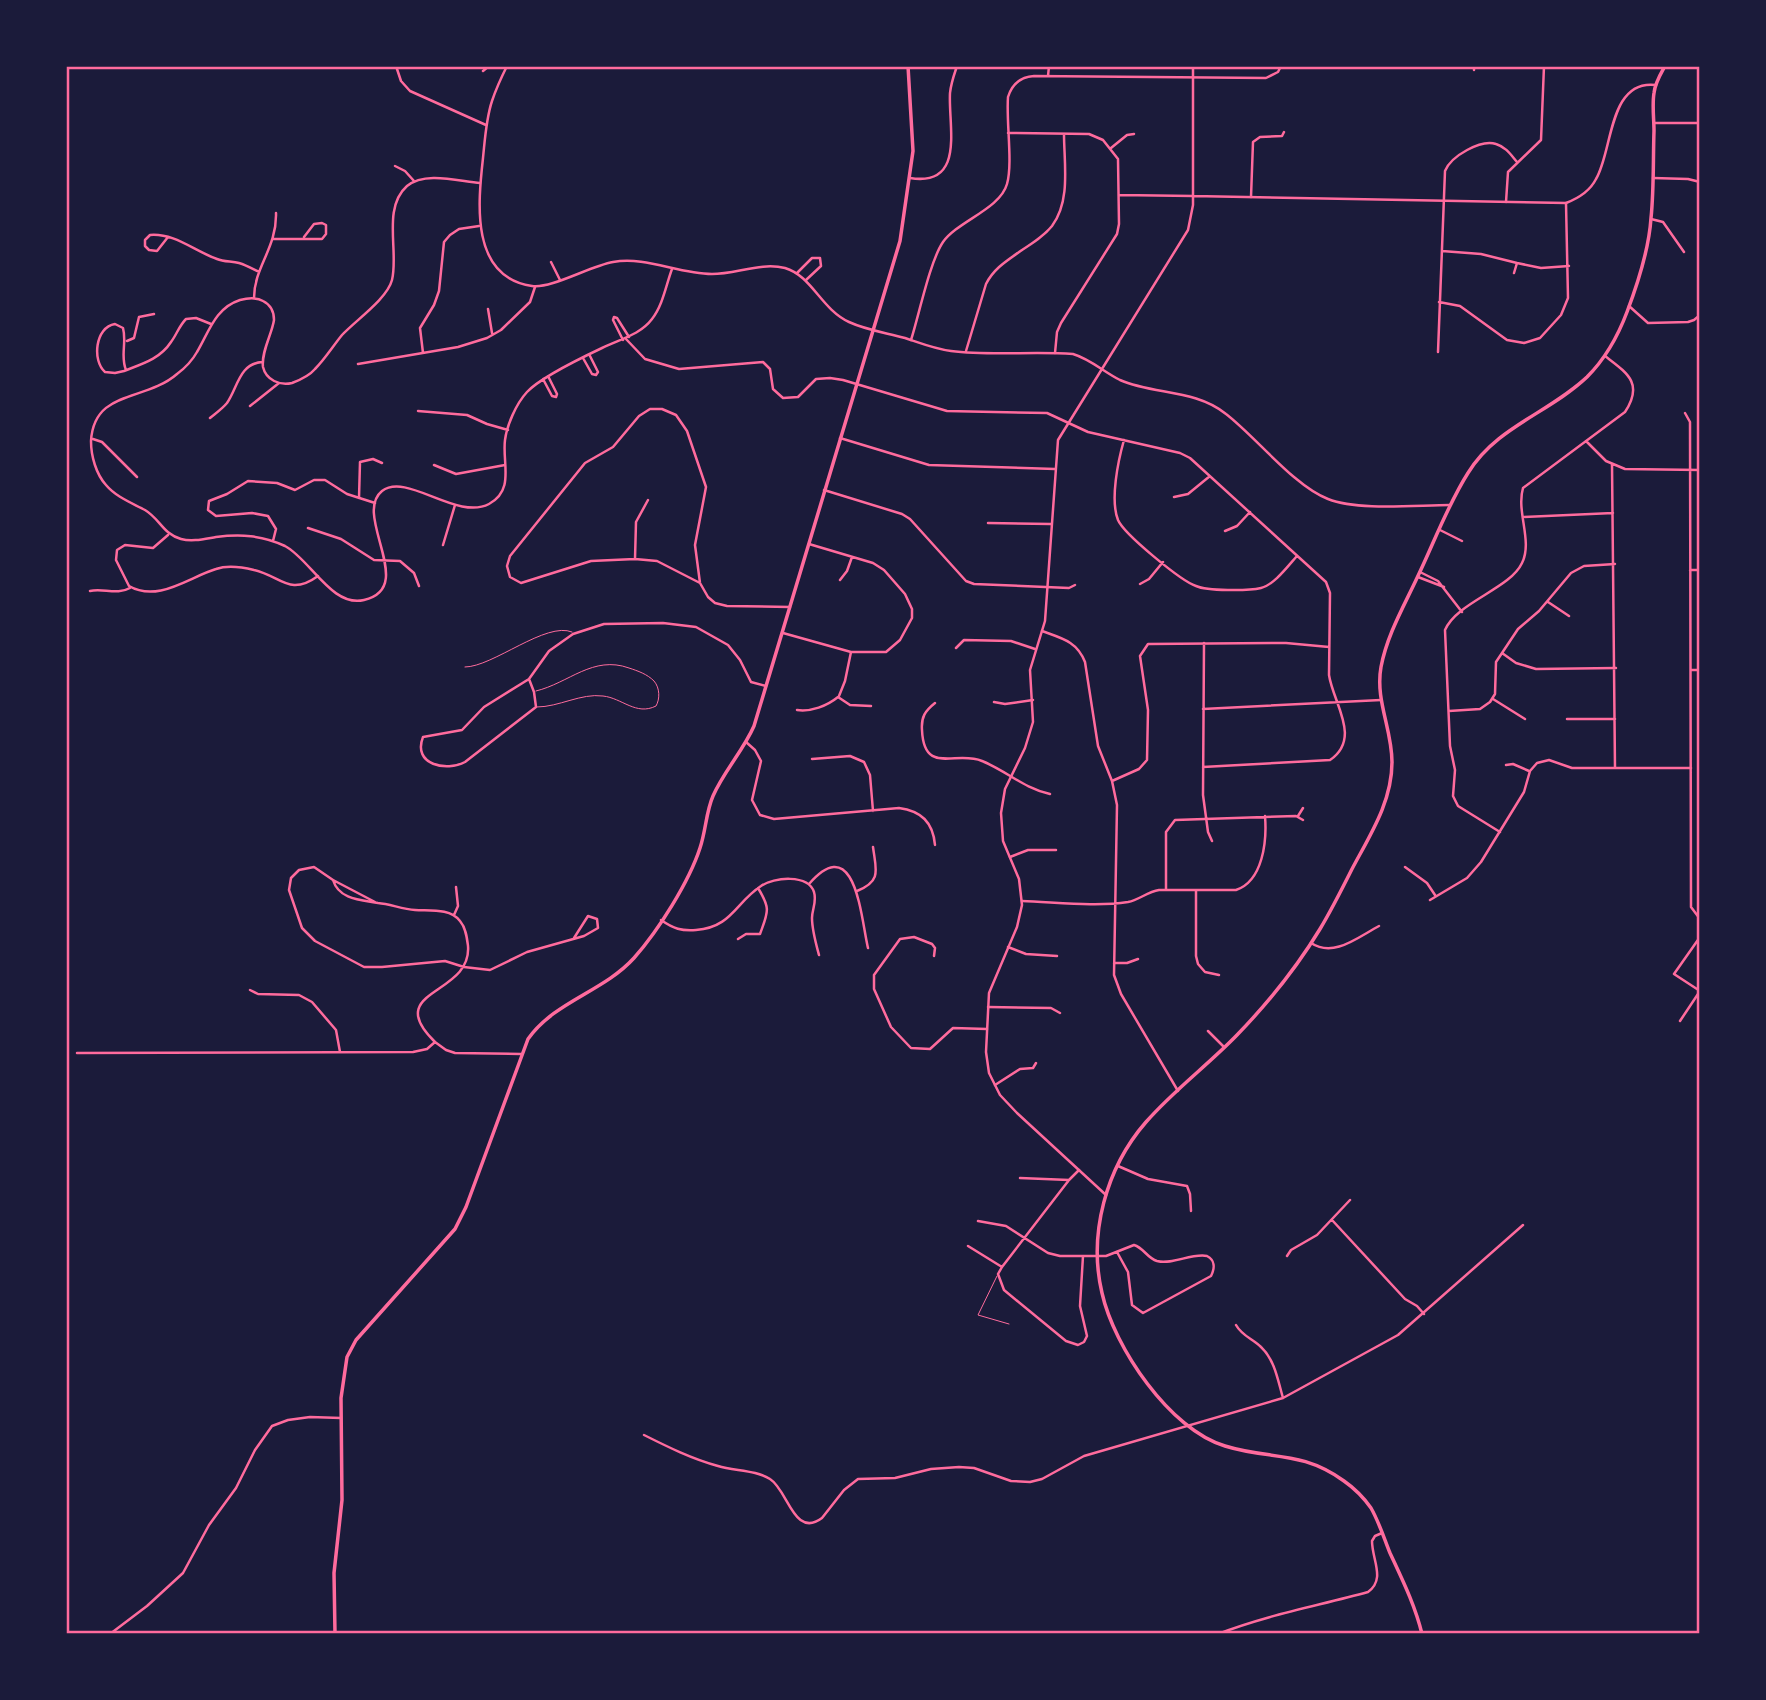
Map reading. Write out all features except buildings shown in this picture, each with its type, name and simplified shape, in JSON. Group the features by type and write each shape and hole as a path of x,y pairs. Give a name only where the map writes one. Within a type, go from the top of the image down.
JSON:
{"main road":[{"path":"335,1633 334,1573 342,1500 341,1398 347,1357 356,1340 455,1228 466,1207 521,1054 533,1032 548,1017 623,969 644,946 695,863 709,806 754,726 900,241 910,178 913,131 908,66"},
{"path":"1422,1633 1415,1609 1371,1508 1357,1492 1324,1469 1301,1459 1219,1445 1188,1427 1168,1408 1124,1349 1103,1297 1098,1255 1099,1228 1106,1195 1118,1166 1141,1128 1262,1007 1311,943 1377,823 1388,796 1392,769 1391,744 1379,683 1384,654 1450,505 1470,469 1494,440 1580,383 1605,356 1629,305 1644,255 1651,219 1654,94 1665,66"}],"street":[{"path":"396,66 401,81 410,90 486,125"},
{"path":"483,71 489,66"},
{"path":"500,66 506,67 492,101 486,125 479,226 494,264 507,276 535,287 614,262 650,263 672,270 713,274 773,266 797,273 839,317 874,330 950,351 1082,357 1121,380 1195,398 1217,407 1310,489 1329,500 1347,504 1450,505"},
{"path":"910,178 932,178 948,162 952,127 950,93 957,66"},
{"path":"1048,76 1049,66"},
{"path":"1106,1195 1000,1095 987,1061 987,1007 991,983 1009,947 1022,901 1019,879 1003,841 1001,813 1010,777 1030,736 1033,700 1030,670 1042,631 1048,587 1058,440 1181,244 1192,217 1193,66"},
{"path":"1506,203 1507,176 1511,167 1537,147 1541,140 1544,66"},
{"path":"911,340 935,260 944,240 997,200 1007,187 1008,102 1012,88 1024,78 1266,78 1273,76 1280,67"},
{"path":"1119,195 1566,203 1584,194 1597,179 1620,103 1635,89 1656,85"},
{"path":"1654,123 1699,123"},
{"path":"1251,198 1253,142 1260,137 1282,136 1284,132"},
{"path":"1008,133 1097,136 1111,148 1118,159 1117,234 1061,323 1057,332 1055,354"},
{"path":"966,351 991,274 1042,236 1058,216 1064,189 1064,134"},
{"path":"1111,148 1127,135 1134,134"},
{"path":"1438,352 1445,171 1450,162 1458,156 1492,142 1503,147 1517,162"},
{"path":"396,166 405,171 414,182"},
{"path":"480,183 428,178 414,182 404,190 396,203 393,274 388,289 340,337 313,371 296,382 274,382 266,374 264,362 273,328 274,312 265,302 254,298 242,299 229,305 211,324 196,354 183,370 156,388 108,405 96,421 92,438 93,459 106,485 128,502 150,513 169,534 188,541 243,535 273,541 300,556 340,596 363,601 374,596 383,586 386,574 374,519 374,503 382,491 395,487 404,488 456,505 486,506 495,500 503,492 506,483 505,439 525,394 548,376 626,339 650,321 657,312 672,270"},
{"path":"1653,178 1699,182"},
{"path":"1439,302 1460,306 1507,340 1517,343 1532,342 1545,333 1565,307 1569,266 1566,203"},
{"path":"254,298 254,285 274,239 276,213"},
{"path":"1651,219 1661,220 1684,252"},
{"path":"274,239 322,239 326,234 326,225 314,224 304,237"},
{"path":"423,353 420,328 437,298 442,276 444,242 459,229 479,226"},
{"path":"169,237 157,251 146,248 145,240 150,235 169,237 218,259 239,263 260,272"},
{"path":"1442,251 1480,254 1541,268 1569,266"},
{"path":"797,273 812,258 820,258 821,266 806,280"},
{"path":"551,262 561,280"},
{"path":"1514,273 1517,264"},
{"path":"358,364 471,344 492,335 530,302 535,287"},
{"path":"1629,305 1648,323 1688,322 1699,314"},
{"path":"488,309 492,335"},
{"path":"126,341 134,338 139,317 154,314"},
{"path":"626,339 617,318 614,317 613,320 626,339 645,359 679,369 763,362 770,369 773,389 787,399 801,395 811,383 819,379 836,379 938,409 1048,413 1085,431 1183,454 1324,579 1328,586 1329,675 1346,732 1342,748 1338,755 1330,760 1203,767"},
{"path":"126,370 122,357 126,341 123,328 118,324 105,326 99,335 101,369 111,373 126,370 163,353 186,319 196,318 211,324"},
{"path":"583,358 593,375 596,375 598,372 589,355"},
{"path":"1500,832 1460,807 1452,791 1455,770 1450,746 1444,635 1450,621 1517,571 1521,565 1525,551 1523,488 1625,412 1634,394 1631,377 1605,356"},
{"path":"210,418 226,404 245,369 254,363 264,362"},
{"path":"544,379 552,396 556,397 548,376"},
{"path":"250,406 279,383"},
{"path":"700,583 657,561 635,559 588,561 525,582 512,579 507,566 510,555 584,464 613,447 639,416 650,409 662,409 676,415 687,431 706,487 695,545 700,583 709,597 719,605 790,607"},
{"path":"418,411 467,415 508,430"},
{"path":"1685,413 1690,422 1692,907 1699,919"},
{"path":"92,438 102,442 137,477"},
{"path":"840,438 929,465 1055,469"},
{"path":"1124,440 1118,463 1115,504 1117,517 1130,536 1197,587 1256,588 1270,583 1298,555"},
{"path":"1586,441 1612,464 1635,471 1699,470"},
{"path":"359,498 360,462 373,459 382,463"},
{"path":"1612,464 1615,768"},
{"path":"434,465 459,474 506,465"},
{"path":"1174,497 1188,495 1210,476"},
{"path":"273,541 276,529 268,516 257,513 216,516 208,510 209,502 248,481 279,483 295,490 318,479 330,481 359,498 374,503"},
{"path":"824,490 902,514 910,519 966,581 974,584 1069,588 1076,585"},
{"path":"635,559 636,522 648,500"},
{"path":"443,545 456,505"},
{"path":"1225,531 1237,526 1251,512"},
{"path":"1523,517 1613,513"},
{"path":"988,523 1051,524"},
{"path":"308,528 341,539 370,559 403,562 414,573 419,586"},
{"path":"1439,530 1462,541"},
{"path":"131,587 116,560 117,550 128,545 153,548 169,534"},
{"path":"782,633 851,652 886,652 894,647 908,625 912,610 905,594 884,570 873,563 809,544"},
{"path":"840,580 852,557"},
{"path":"1140,584 1149,579 1163,562"},
{"path":"1449,711 1480,709 1493,699 1494,667 1502,653 1518,629 1548,601 1566,578 1578,568 1615,564"},
{"path":"90,591 98,588 122,591 131,587 146,591 175,587 221,567 255,570 295,586 303,585 318,576"},
{"path":"687,576 697,577 698,569"},
{"path":"1690,570 1699,570"},
{"path":"1419,575 1438,581 1462,612"},
{"path":"1548,601 1569,616"},
{"path":"529,679 536,707 458,765 437,766 428,761 422,751 422,738 462,730 486,706 529,679 547,653 573,634 594,626 611,623 675,623 696,627 728,645 740,660 751,682 766,686"},
{"path":"1042,631 1072,642 1083,656 1098,746 1112,780 1116,805 1116,984 1178,1091"},
{"path":"956,648 964,640 1008,640 1036,649"},
{"path":"1112,780 1139,769 1147,760 1148,716 1140,660 1143,649 1154,643 1286,643 1329,647"},
{"path":"1204,643 1203,795 1208,832 1212,841"},
{"path":"797,710 809,710 838,697 845,681 851,652"},
{"path":"1502,653 1516,663 1536,669 1616,668"},
{"path":"1690,670 1699,670"},
{"path":"838,697 850,705 871,706"},
{"path":"1493,699 1525,719"},
{"path":"994,702 1005,704 1033,700"},
{"path":"1203,709 1381,700"},
{"path":"935,703 925,711 922,720 922,742 928,753 939,759 978,759 1034,790 1050,794"},
{"path":"1567,719 1615,719"},
{"path":"746,743 755,750 761,761 752,800 760,815 774,819 899,808 919,814 931,827 935,845"},
{"path":"813,759 850,756 864,762 870,775 873,811"},
{"path":"1430,900 1472,873 1524,792 1534,765 1545,760 1572,768 1691,768"},
{"path":"1506,765 1513,764 1530,772"},
{"path":"1298,816 1303,808"},
{"path":"1022,901 1115,903 1130,902 1150,892 1166,890 1236,890 1249,884 1254,877 1264,848 1265,816"},
{"path":"1166,890 1167,829 1171,823 1180,819 1265,816 1298,816 1303,820"},
{"path":"857,891 868,887 876,877 873,847"},
{"path":"1010,857 1028,850 1056,850"},
{"path":"375,902 333,880 316,867 306,867 296,872 290,882 290,895 302,929 314,941 363,967 450,961 464,967 490,970 527,952 575,938 596,930 599,925 597,919 588,916 575,938"},
{"path":"809,884 824,869 836,867 849,876 857,891 868,948"},
{"path":"1405,867 1427,883 1436,897"},
{"path":"661,920 681,930 714,927 729,918 758,888 773,881 793,879 809,884 813,889 815,902 812,919 818,956"},
{"path":"333,880 338,889 365,902 454,915 466,932 468,955 458,976 426,996 418,1013 419,1021 435,1042 455,1053 521,1054"},
{"path":"454,915 457,906 456,887"},
{"path":"738,939 746,934 760,934 767,917 767,904 758,888"},
{"path":"1196,890 1196,959 1205,972 1219,975"},
{"path":"1311,943 1322,949 1332,949 1379,926"},
{"path":"934,956 935,948 932,944 911,937 900,939 895,942 874,975 873,989 891,1027 911,1048 930,1049 953,1028 987,1029"},
{"path":"1680,1021 1699,991 1674,974 1699,937"},
{"path":"1009,947 1026,954 1057,956"},
{"path":"1114,963 1127,963 1138,959"},
{"path":"250,990 258,994 299,995 312,1002 336,1030 340,1052"},
{"path":"987,1007 1051,1008 1060,1013"},
{"path":"1208,1031 1224,1047"},
{"path":"77,1053 417,1052 435,1042"},
{"path":"995,1085 1020,1069 1033,1068 1036,1063"},
{"path":"1118,1166 1148,1179 1187,1186 1191,1211"},
{"path":"1079,1170 1024,1237 998,1274 1004,1290 1066,1341 1078,1345 1084,1342 1087,1336 1080,1306 1083,1256"},
{"path":"1020,1178 1069,1180"},
{"path":"1287,1256 1317,1235 1350,1200"},
{"path":"1332,1220 1405,1299 1424,1314"},
{"path":"978,1221 1006,1226 1054,1255 1098,1255 1117,1252 1129,1245 1138,1245 1150,1258 1160,1261 1203,1255 1210,1257 1214,1268 1211,1276 1143,1313 1134,1309 1130,1301 1128,1272 1117,1252"},
{"path":"644,1434 682,1454 707,1463 769,1478 780,1489 798,1520 810,1523 821,1518 844,1490 858,1479 895,1478 939,1468 970,1467 1011,1481 1030,1482 1042,1479 1084,1456 1283,1398 1398,1335 1523,1225"},
{"path":"968,1246 1002,1267"},
{"path":"1236,1325 1241,1333 1268,1354 1283,1398"},
{"path":"110,1633 147,1606 183,1573 209,1525 236,1488 255,1450 272,1426 288,1420 310,1417 341,1418"},
{"path":"1218,1633 1265,1616 1309,1608 1375,1588 1378,1581 1372,1541 1382,1533"}],"lane":[{"path":"464,667 476,665 542,636 567,630 573,634"},
{"path":"534,692 552,687 583,669 612,664 646,675 656,684 659,694 658,704 646,710 601,695 536,707"},
{"path":"998,1274 978,1315 1009,1324"}]}
